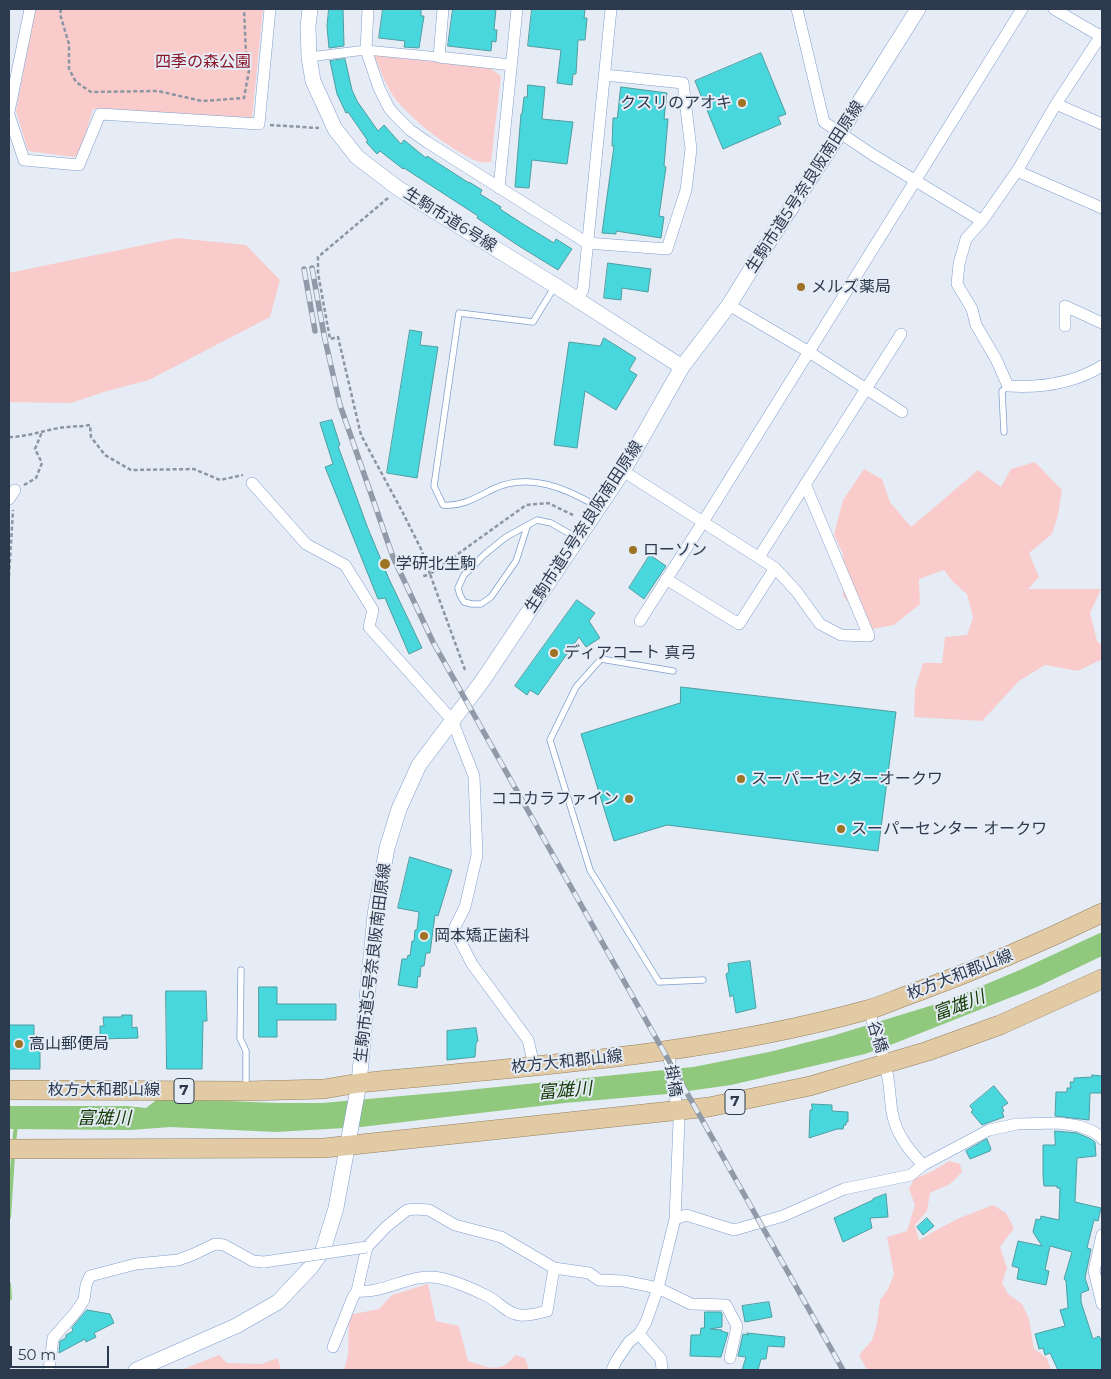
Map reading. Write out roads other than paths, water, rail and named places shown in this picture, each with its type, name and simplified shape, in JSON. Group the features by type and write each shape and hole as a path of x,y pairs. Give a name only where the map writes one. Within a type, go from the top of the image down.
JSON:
{"main road":[{"name":"枚方大和郡山線","path":"9,1090 324,1090 359,1083 668,1051 713,1044 869,1010 1023,950 1102,913"},
{"name":"7","path":"18,1149 146,1147 324,1148 678,1111 742,1101 810,1086 928,1051 1000,1025 1082,990 1102,979"}],"street":[{"path":"30,9 9,114 24,160 79,164 100,114 259,124 270,9"},
{"name":"生駒市道6号線","path":"310,9 308,26 309,57 313,81 335,129 357,157 400,189 682,367"},
{"path":"368,9 366,50 379,88 389,108 410,130 426,142 587,243 667,249 686,190 691,149 684,83 605,75"},
{"path":"439,57 444,9"},
{"path":"499,188 517,9"},
{"path":"576,299 583,290 611,9"},
{"path":"797,9 824,122 873,155 982,221"},
{"path":"800,21 807,9"},
{"name":"生駒市道5号奈良阪南田原線","path":"348,1146 359,1083 375,915 387,848 399,809 419,765 483,680 623,471 682,367 729,304 918,9"},
{"path":"640,621 1022,9"},
{"path":"1054,9 1102,36 1056,104 1017,171 982,221 966,239 959,264 957,284 972,309 976,325 996,359 1008,386 1035,387 1064,382 1085,376 1102,366"},
{"path":"309,57 366,50 511,66"},
{"path":"1056,104 1102,124"},
{"path":"1017,171 1102,208"},
{"path":"729,304 809,352 902,412"},
{"path":"1065,326 1065,306 1102,322"},
{"path":"759,557 901,334"},
{"path":"623,471 775,568 797,592 820,624 841,635 869,636 805,484"},
{"path":"252,483 306,544 345,565 373,610 369,627 452,720 474,776 477,855 464,907 454,929 472,964 528,1040 534,1065"},
{"path":"666,578 739,624 775,568"},
{"name":"谷橋","path":"869,1010 885,1063 891,1092 892,1112 900,1136 906,1147 923,1165"},
{"name":"掛橋","path":"612,1370 628,1342 639,1334 646,1322 658,1288 675,1219 679,1151 678,1111 668,1051"},
{"path":"675,1219 686,1215 734,1230 783,1216 844,1189 911,1175 923,1165 989,1130 1017,1124 1059,1123 1079,1126 1092,1131 1102,1139"},
{"path":"136,1370 257,1316 278,1302 299,1281 311,1268 323,1250 329,1234 348,1146"},
{"path":"333,1347 357,1291 367,1247 386,1227 407,1210 423,1209 429,1210 455,1225 501,1237 554,1268 589,1273 599,1280 624,1280 658,1288 690,1304 726,1305 737,1326 730,1358"},
{"path":"1102,1235 1094,1271 1102,1304"},
{"path":"49,1370 53,1338 84,1300 86,1284 90,1276 136,1264 178,1260 192,1256 215,1244 224,1244 252,1261 264,1262 367,1247"},
{"path":"357,1291 370,1292 405,1281 429,1277 442,1279 486,1296 499,1303 510,1313 522,1316 547,1312 554,1268"},
{"path":"639,1334 661,1359 662,1370"}],"lane":[{"path":"556,286 533,322 459,313 434,486 443,505 454,506 512,482 527,482 558,487 578,495 598,507"},
{"path":"1004,432 1002,391 1008,386"},
{"path":"527,527 516,561 491,597 481,604 464,602 458,588 464,575 506,537 538,520 560,527 577,538"},
{"path":"672,671 601,659 576,687 550,740 590,870 659,982 703,980"},
{"path":"241,970 240,1038 246,1051 246,1091"}],"water":[{"name":"富雄川","path":"1102,932 1102,956 1037,987 865,1054 731,1085 667,1094 565,1103 361,1127 276,1132 170,1127 131,1130 9,1129 9,1106 127,1106 146,1108 159,1098 322,1103 693,1067 769,1052 832,1036 946,1001"}],"waterway":[{"path":"14,1143 16,1125"},
{"path":"9,1217 13,1155"},
{"path":"9,1284 9,1299"}],"railway":[{"path":"312,268 324,335 340,405 393,557 433,642 843,1370"},
{"path":"304,269 315,331"}],"place":[{"name":"クスリのアオキ","path":"742,103"},
{"name":"メルズ薬局","path":"801,287"},
{"name":"ローソン","path":"633,550"},
{"name":"学研北生駒","path":"385,564"},
{"name":"ディアコート 真弓","path":"554,653"},
{"name":"スーパーセンターオークワ","path":"741,779"},
{"name":"ココカラファイン","path":"629,799"},
{"name":"スーパーセンター オークワ","path":"841,829"},
{"name":"岡本矯正歯科","path":"424,936"},
{"name":"高山郵便局","path":"19,1044"}],"park label":[{"name":"四季の森公園","path":"203,62"}]}
